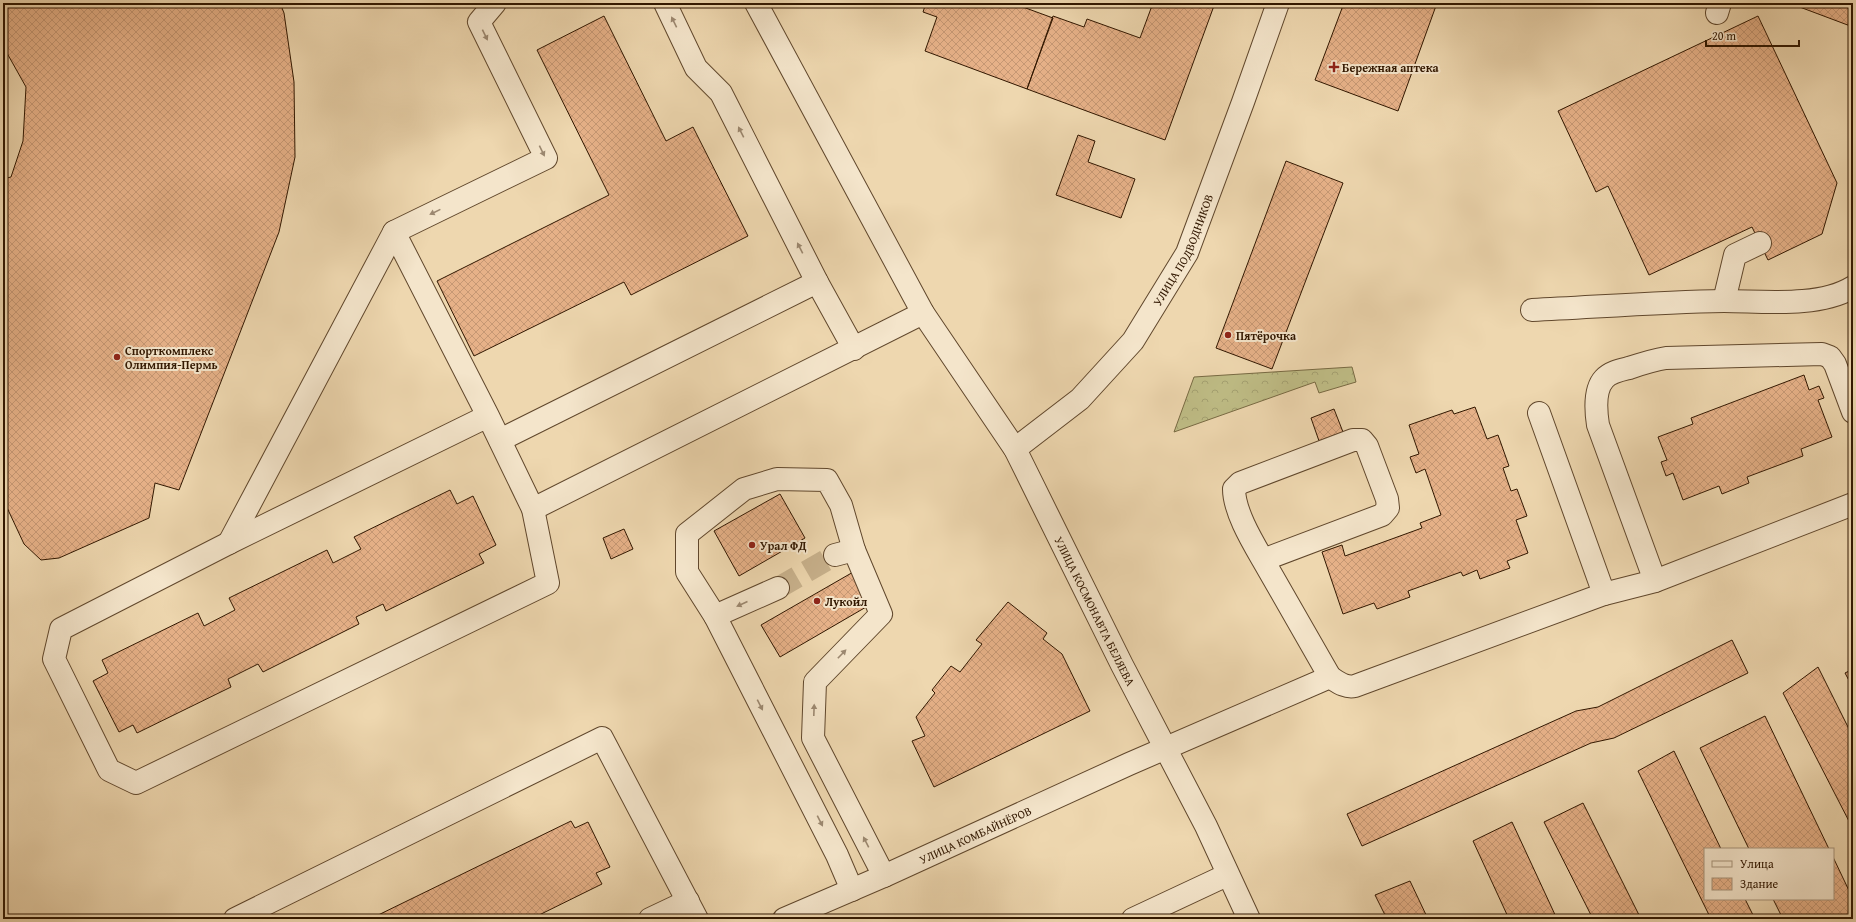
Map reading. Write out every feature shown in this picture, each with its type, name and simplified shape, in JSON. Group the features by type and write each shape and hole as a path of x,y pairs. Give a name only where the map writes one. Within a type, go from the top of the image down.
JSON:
{"street":[{"path":"229,543 394,232 546,158 479,22 495,3"},
{"path":"665,3 696,68 721,93 854,349"},
{"name":"УЛИЦА КОСМОНАВТА БЕЛЯЕВА","path":"756,3 923,313 1015,449 1122,665 1206,826 1227,875 1249,919"},
{"name":"УЛИЦА ПОДВОДНИКОВ","path":"1015,449 1080,399 1133,341 1187,253 1278,3"},
{"path":"394,232 488,416 534,509 548,583 136,783 109,770 54,658 61,629 229,543 488,416"},
{"path":"1724,301 1735,255 1760,243"},
{"path":"500,440 818,282"},
{"path":"1532,310 1724,301 1791,302 1824,297 1846,291 1853,287"},
{"path":"534,509 923,313"},
{"path":"1655,581 1598,425 1598,389 1604,379 1612,373 1649,361 1666,358 1822,354 1830,357 1835,364 1853,412"},
{"path":"1539,413 1604,594"},
{"path":"1263,560 1382,515 1388,508 1387,499 1369,452 1362,440 1354,440 1240,483 1234,489 1234,498 1253,542 1263,560 1330,677 1342,685 1349,687 1604,594 1655,581 1853,504"},
{"path":"852,890 837,855 715,616 687,572 687,534 744,490 777,479 827,480 841,505 844,552 881,614 815,682 813,738 884,876"},
{"path":"715,616 778,588"},
{"name":"УЛИЦА КОМБАЙНЁРОВ","path":"784,919 884,876 1166,748 1330,677"},
{"path":"235,919 602,738 693,910 650,919"},
{"path":"1133,919 1227,875"}],"green space":[{"path":"1352,367 1356,382 1319,393 1315,382 1174,432 1194,377"}],"building":[{"name":"Спорткомплекс Олимпия-Пермь","path":"3,3 280,3 284,13 294,82 295,157 279,232 179,490 155,483 149,518 59,558 41,560 24,544 3,499 3,179 11,177 23,141 26,87 3,46"},
{"path":"926,3 1012,3 1053,18 1027,89 925,51 937,17 923,12"},
{"path":"1153,3 1215,3 1165,140 1027,89 1053,16 1084,27 1087,19 1140,38"},
{"path":"1344,3 1437,3 1398,111 1315,80"},
{"path":"1789,3 1853,3 1853,27"},
{"path":"604,16 666,141 693,127 748,236 631,295 624,282 474,356 437,281 609,195 537,50"},
{"path":"1758,16 1837,183 1822,234 1768,260 1752,227 1649,275 1608,186 1596,192 1558,111"},
{"path":"1078,135 1095,141 1088,162 1135,179 1121,218 1056,195"},
{"path":"1286,161 1343,183 1272,369 1216,348"},
{"path":"1804,375 1809,390 1819,386 1824,398 1818,400 1832,437 1801,449 1803,456 1747,477 1749,483 1722,494 1719,486 1683,500 1673,473 1666,476 1661,462 1667,460 1658,437 1693,424 1691,418"},
{"path":"1475,407 1487,439 1498,435 1509,466 1503,468 1511,491 1517,489 1527,516 1516,520 1528,553 1507,561 1510,568 1480,579 1477,570 1463,576 1461,572 1408,591 1410,597 1377,609 1374,603 1343,614 1322,552 1342,545 1345,556 1422,528 1420,523 1441,515 1425,469 1416,473 1410,457 1419,454 1409,425 1452,410 1454,414"},
{"path":"1334,409 1343,432 1319,441 1311,418"},
{"path":"450,490 457,504 473,496 496,545 479,554 484,563 386,611 383,604 356,617 359,624 263,672 258,664 228,679 231,687 137,733 133,725 119,732 93,681 108,673 102,660 198,613 204,626 235,610 229,598 327,550 333,563 361,549 354,537"},
{"path":"780,494 805,538 739,576 714,531"},
{"path":"624,529 633,549 611,559 603,538"},
{"path":"855,571 873,603 780,657 761,625"},
{"path":"1008,602 1047,633 1043,639 1062,654 1090,711 934,787 912,741 925,736 916,717 935,693 932,690 951,666 960,672 982,644 976,640"},
{"path":"1732,640 1748,673 1614,738 1591,743 1362,846 1347,814 1576,711 1598,707"},
{"path":"1818,667 1853,737 1853,829 1783,693"},
{"path":"1853,669 1853,688 1845,673"},
{"path":"1765,716 1829,848 1749,848 1700,748"},
{"path":"1674,751 1721,848 1704,848 1704,900 1746,900 1755,919 1711,919 1638,771"},
{"path":"1583,803 1641,919 1593,919 1544,822"},
{"path":"571,821 575,828 588,822 610,867 596,873 602,884 531,919 370,919"},
{"path":"1512,822 1557,919 1509,919 1473,841"},
{"path":"1834,859 1853,899 1853,919 1783,919 1774,900 1834,900"},
{"path":"1410,881 1428,919 1387,919 1375,895"}],"tunnel":[{"path":"778,588 835,555"}],"place":[{"name":"Бережная аптека","path":"1334,67"},
{"name":"Пятёрочка","path":"1228,335"},
{"name":"Спорткомплекс Олимпия-Пермь","path":"117,357"},
{"name":"Урал ФД","path":"752,545"},
{"name":"Лукойл","path":"817,601"}]}
